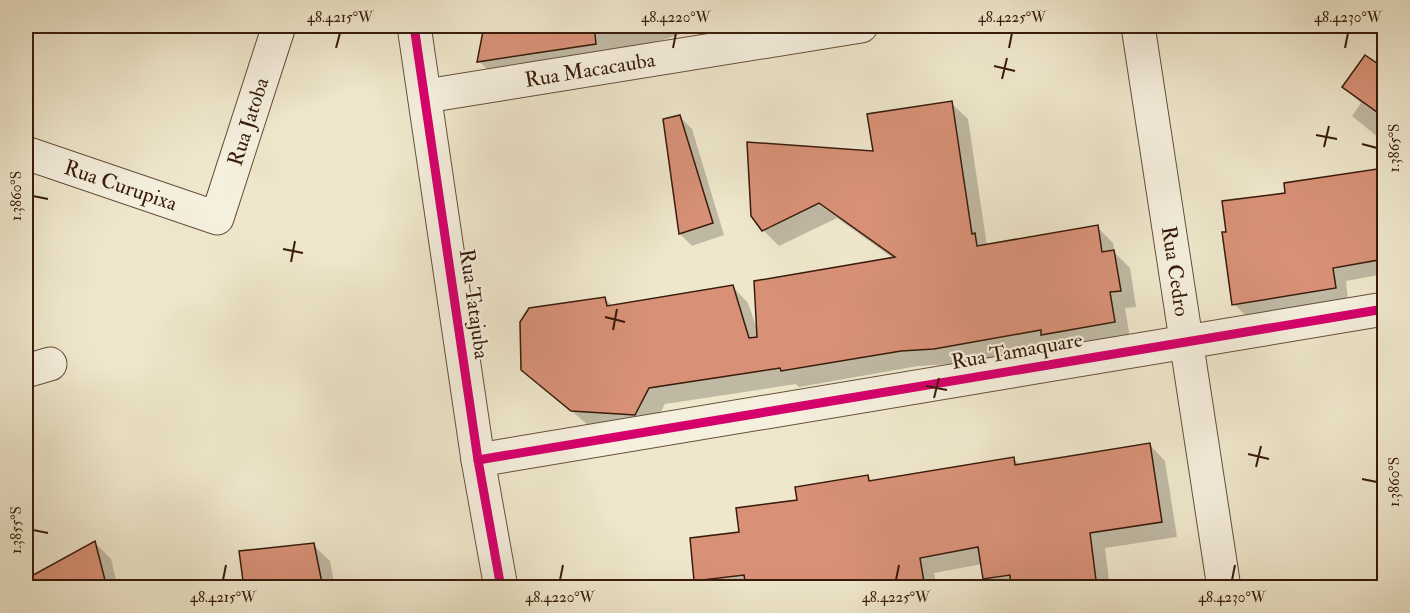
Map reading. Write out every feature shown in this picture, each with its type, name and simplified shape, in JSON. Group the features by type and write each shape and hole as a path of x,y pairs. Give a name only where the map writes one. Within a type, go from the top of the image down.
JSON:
{"street":[{"name":"Rua Jatoba","path":"217,218 279,26"},
{"name":"Rua Tatajuba","path":"414,26 478,460 501,588"},
{"name":"Rua Macacauba","path":"426,96 861,26"},
{"name":"Rua Cedro","path":"1138,26 1224,588"},
{"name":"Rua Curupixa","path":"26,153 217,218"},
{"name":"Rua Tamaquare","path":"478,460 1187,340 1384,309"}],"building":[{"path":"484,26 594,26 596,44 477,62"},
{"path":"1365,55 1384,68 1384,117 1342,87"},
{"path":"952,101 972,234 975,233 977,246 1098,225 1102,252 1114,250 1121,291 1110,292 1115,322 1041,335 1041,330 934,349 901,351 781,371 780,368 649,388 635,415 571,411 521,370 520,322 529,308 605,297 607,306 733,285 749,338 757,337 754,281 895,257 819,203 762,231 751,216 747,142 873,151 867,114"},
{"path":"680,115 713,223 679,234 663,119"},
{"path":"1377,169 1382,202 1384,201 1384,259 1333,268 1336,288 1232,305 1222,232 1226,232 1222,201 1285,193 1284,183"},
{"path":"1150,443 1162,522 1090,533 1097,588 1011,588 1010,575 983,579 978,547 920,558 925,588 746,588 744,575 694,581 690,538 739,532 736,508 797,500 795,487 868,475 869,481 1014,457 1015,465"},
{"path":"95,541 107,588 26,588 26,579"},
{"path":"314,543 323,588 244,588 239,551"}],"cycle path":[{"path":"414,26 478,460 501,588"},
{"path":"478,460 1384,309"}]}
